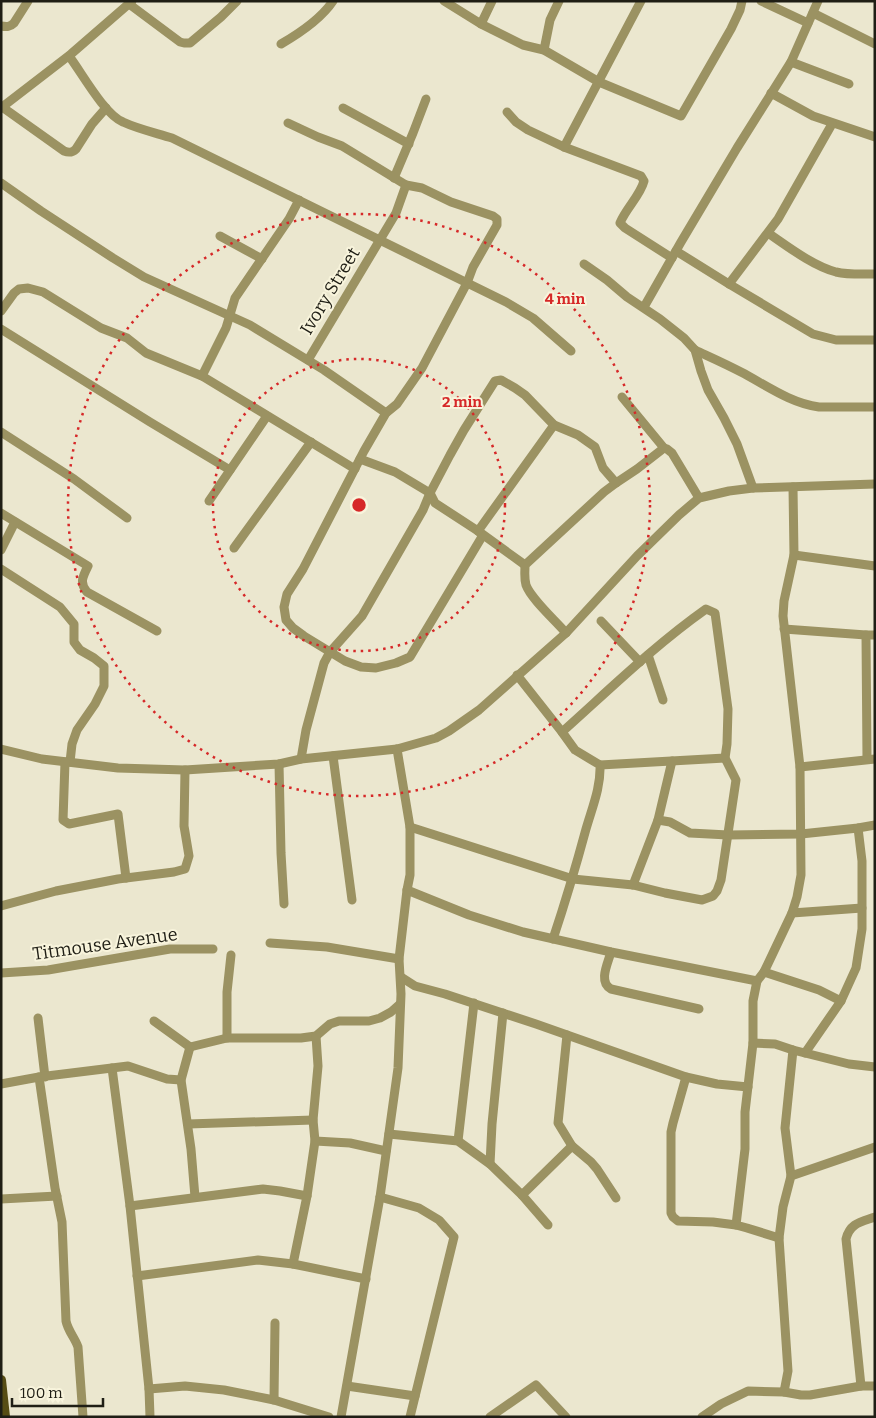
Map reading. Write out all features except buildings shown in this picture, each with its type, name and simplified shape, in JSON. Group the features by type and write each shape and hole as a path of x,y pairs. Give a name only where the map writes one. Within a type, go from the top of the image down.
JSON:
{"main road":[{"path":"1,1380 5,1417"}],"street":[{"path":"1,26 7,27 14,24 28,1"},
{"path":"106,108 92,124 76,149 69,153 2,108 69,56 130,2 184,44 190,43 237,1"},
{"path":"282,44 298,34 329,8 333,1"},
{"path":"444,1 481,24 523,45 544,50 599,82 681,116 732,29 742,1"},
{"path":"481,24 492,1"},
{"path":"544,50 550,20 559,1"},
{"path":"564,147 641,1"},
{"path":"761,1 808,23"},
{"path":"644,307 771,92 791,62 818,1"},
{"path":"814,13 875,44"},
{"path":"69,56 106,108 123,122 172,138 468,283 523,312 571,350"},
{"path":"791,62 849,84"},
{"path":"771,92 813,116 875,137"},
{"path":"394,178 426,99"},
{"path":"343,108 408,144"},
{"path":"507,112 521,126 564,147 640,176 644,181 643,186 620,223 625,228 729,284 813,334 836,340 875,340"},
{"path":"288,123 342,146 406,185 422,188 451,202 497,219 494,232 473,267 468,283 422,368 397,404 386,413 303,569 287,594 284,607 286,620 293,628 345,661 361,667 376,668 410,657 481,533 554,425"},
{"path":"729,284 778,219 832,124"},
{"path":"1,183 86,241 144,277 250,325 308,360 386,413"},
{"name":"Ivory Street","path":"308,360 399,208 406,185"},
{"path":"202,376 216,350 235,298 289,219 299,200"},
{"path":"768,233 804,257 834,271 851,274 875,274"},
{"path":"220,236 262,259"},
{"path":"584,264 627,297 644,307 684,338 695,350 780,393 810,406 875,407"},
{"path":"1,311 19,289 28,288 43,292 101,328 127,338 146,353 202,376 355,469"},
{"path":"1,329 230,470"},
{"path":"695,350 700,371 737,444 753,488"},
{"path":"301,759 306,730 324,663 330,652 362,616 423,510 430,493 464,430 495,381 500,380 515,388 525,395 554,425 578,435 594,447 603,468 616,483"},
{"path":"622,397 664,448 672,453 699,498"},
{"path":"209,501 267,416"},
{"path":"1,432 68,475 128,518"},
{"path":"234,548 311,442"},
{"path":"566,633 526,586 524,574 526,565 604,492 664,448"},
{"path":"360,459 395,472 430,493 435,503 526,565"},
{"path":"1,749 42,759 118,768 185,770 279,764 301,759 397,749 436,738 479,710 566,633 637,556 699,498 753,488 875,484"},
{"path":"736,1225 757,981 764,972 792,913 801,875 800,767 784,629 784,601 794,555 793,487"},
{"path":"1,513 88,566 82,578 83,587 87,592 158,632"},
{"path":"1,550 16,522"},
{"path":"794,555 875,566"},
{"path":"1,569 60,607 74,624 74,642 80,650 104,666 104,686 95,704 77,730 67,762 63,820 69,824 118,814 126,878"},
{"path":"410,827 573,879 633,885 702,900 713,896 721,880 736,780 725,758 728,709 715,613 706,609 688,622 562,732"},
{"path":"601,621 640,662"},
{"path":"784,629 870,635 871,759 800,767"},
{"path":"648,655 663,700"},
{"path":"518,675 574,750 600,765 725,758"},
{"path":"341,1417 380,1197 398,1068 401,977 399,959 410,875 410,827 397,749"},
{"path":"333,756 352,900"},
{"path":"633,885 658,820 672,761"},
{"path":"279,764 284,904"},
{"path":"553,939 573,879 600,778 600,765"},
{"path":"1,906 56,891 126,878 174,872 185,868 189,856 184,826 185,770"},
{"path":"658,820 670,822 690,833 728,835 801,834 875,825"},
{"path":"805,1053 841,1001 856,968 862,930 862,861 858,828"},
{"path":"407,890 478,918 523,932 611,952 757,981"},
{"path":"792,913 862,908"},
{"path":"270,943 327,947 399,959"},
{"name":"Titmouse Avenue","path":"1,973 48,970 170,949 213,949"},
{"path":"611,952 604,980 611,989 699,1009"},
{"path":"228,1038 227,992 231,955"},
{"path":"764,972 819,990 841,1001"},
{"path":"401,977 415,986 474,1003 686,1078 748,1087"},
{"path":"154,1021 190,1047 228,1038 301,1038 316,1036 330,1024 339,1021 369,1021 380,1018 391,1012 400,999 415,986"},
{"path":"458,1141 474,1003"},
{"path":"490,1164 503,1013"},
{"path":"38,1018 42,1077 63,1232 66,1321 78,1348 83,1417"},
{"path":"567,1035 558,1123 572,1146 591,1162 616,1198"},
{"path":"293,1264 315,1141 314,1120 318,1075 316,1036"},
{"path":"753,1042 775,1044 849,1064 875,1067"},
{"path":"190,1047 181,1080 191,1149 195,1197"},
{"path":"784,1392 788,1371 779,1238 782,1207 791,1176 785,1128 793,1050"},
{"path":"1,1084 128,1066 167,1079 181,1080"},
{"path":"112,1068 130,1206 149,1389 150,1417"},
{"path":"686,1078 672,1132 671,1213 673,1218 678,1221 736,1225 779,1238"},
{"path":"188,1124 314,1120"},
{"path":"389,1134 458,1141 490,1164 548,1224"},
{"path":"315,1141 350,1144 386,1151"},
{"path":"522,1195 572,1146"},
{"path":"791,1176 875,1147"},
{"path":"130,1206 264,1189 306,1196"},
{"path":"1,1199 57,1196"},
{"path":"380,1197 419,1208 440,1220 454,1237 410,1417"},
{"path":"861,1386 846,1239 848,1231 853,1226 875,1217"},
{"path":"136,1276 258,1260 293,1264 366,1280"},
{"path":"274,1400 275,1323"},
{"path":"490,1417 536,1385 566,1417"},
{"path":"149,1389 185,1386 224,1390 274,1400 329,1417"},
{"path":"347,1386 415,1396"},
{"path":"702,1417 721,1404 748,1391 784,1392 810,1396 861,1386 875,1386"}]}
